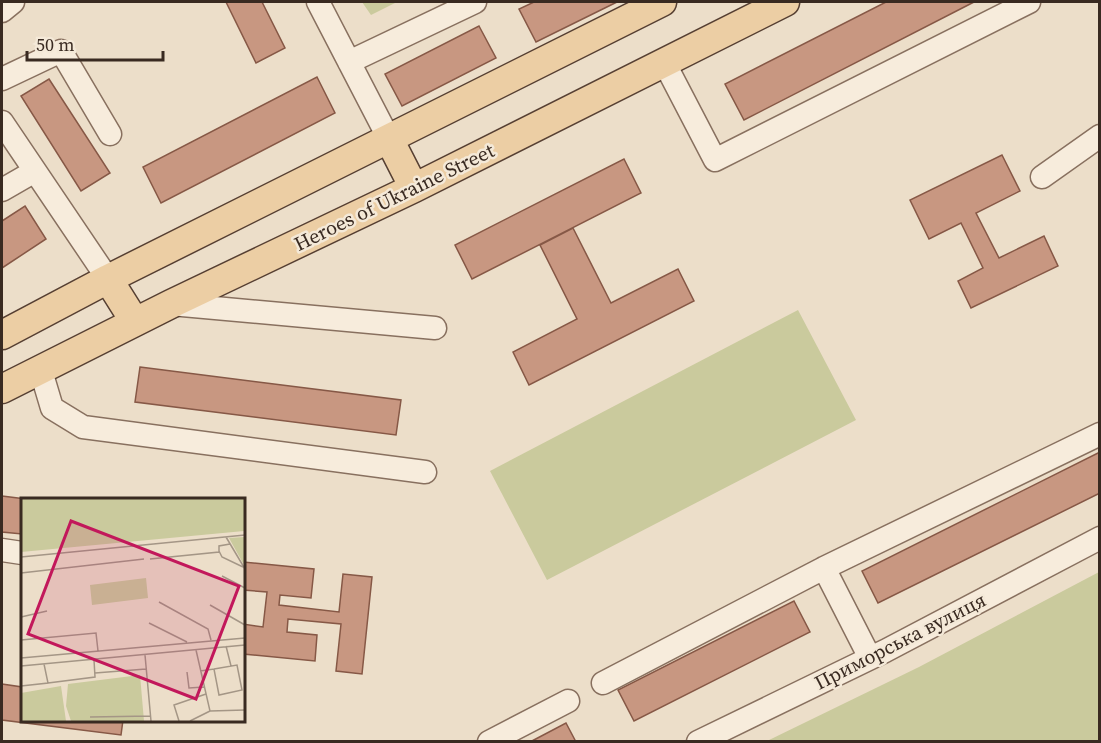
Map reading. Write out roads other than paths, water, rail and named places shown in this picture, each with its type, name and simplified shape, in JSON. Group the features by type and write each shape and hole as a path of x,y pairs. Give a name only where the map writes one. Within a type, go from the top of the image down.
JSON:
{"main road":[{"path":"2,335 108,279 662,2"},
{"name":"Heroes of Ukraine Street","path":"2,389 171,304 414,188 784,2"},
{"path":"388,139 414,188"},
{"path":"108,279 135,322"}],"street":[{"path":"2,10 13,2"},
{"path":"318,2 388,139"},
{"path":"349,62 475,2"},
{"path":"664,62 715,160 1029,2"},
{"path":"2,79 61,51 110,134"},
{"path":"2,122 108,279"},
{"path":"1042,177 1100,136"},
{"path":"2,190 35,171"},
{"path":"171,304 435,328"},
{"path":"41,371 52,408 83,427 425,472"},
{"path":"603,683 824,568 1100,434"},
{"name":"Приморська вулиця","path":"698,741 870,658 1100,538"},
{"path":"2,550 21,553"},
{"path":"824,568 870,658"},
{"path":"489,741 568,701"}]}
